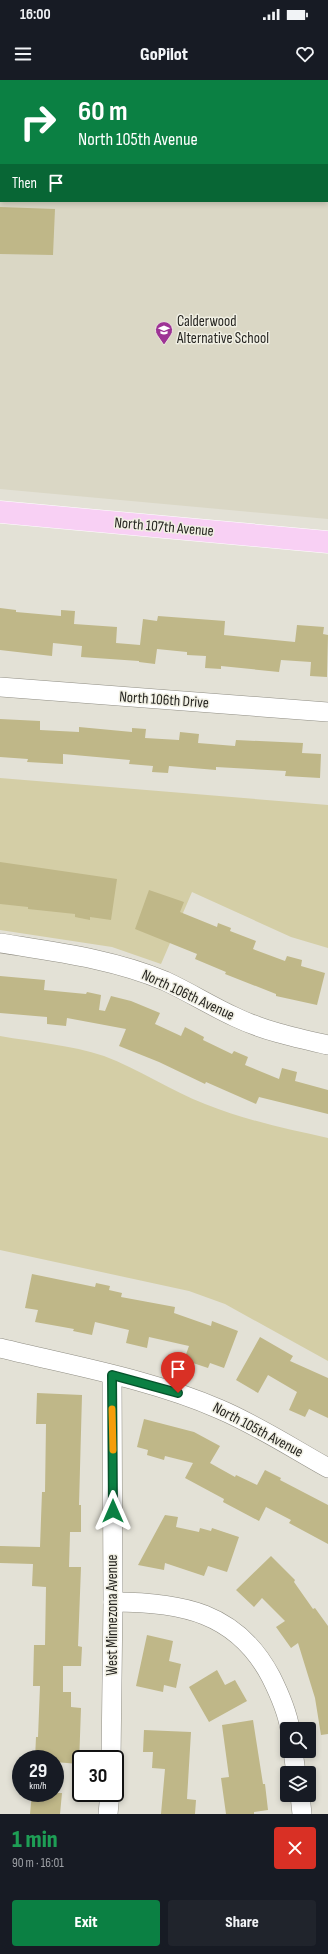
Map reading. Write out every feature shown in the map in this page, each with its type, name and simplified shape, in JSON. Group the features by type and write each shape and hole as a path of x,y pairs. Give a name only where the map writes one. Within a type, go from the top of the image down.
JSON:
{"main road":[{"name":"North 107th Avenue","path":"0,512 328,542"}],"street":[{"name":"North 106th Drive","path":"0,687 328,712"},
{"name":"North 106th Avenue","path":"0,943 81,956 124,966 165,981 236,1018 271,1031 328,1045"},
{"name":"North 105th Avenue","path":"0,1348 112,1375 178,1393 219,1408 247,1422 328,1468"},
{"name":"West Minnezona Avenue","path":"111,1750 113,1602 112,1375"},
{"path":"113,1602 148,1602 169,1604 194,1610 218,1622 251,1645 263,1662 278,1691 288,1722"},
{"path":"108,1814 109,1802"},
{"path":"301,1802 302,1814"}],"shaded area":[{"name":"Calderwood Alternative School","path":"0,202 328,202 328,519 0,489"},
{"path":"0,778 328,805 328,948 291,937 192,892 161,964 112,947 0,930"},
{"path":"0,1036 66,1046 104,1056 130,1067 192,1099 220,1110 266,1124 328,1138 328,1361 225,1304 189,1291 0,1250"}],"building":[{"path":"0,207 55,209 53,255 0,254"},
{"path":"0,608 16,610 16,612 61,616 61,610 75,611 74,624 117,627 116,643 140,645 143,619 157,621 158,616 225,621 224,635 295,642 297,625 324,627 323,634 328,635 327,677 310,676 311,662 281,660 279,672 221,666 221,669 205,668 206,656 187,655 187,652 157,649 155,664 139,661 81,657 82,646 53,643 52,656 0,650"},
{"path":"0,719 40,721 40,730 79,732 79,727 132,732 132,728 146,729 145,738 179,740 180,732 199,734 198,743 235,746 236,740 303,743 302,753 321,754 320,778 285,776 286,771 216,767 216,770 169,766 168,773 152,772 153,766 129,764 130,760 63,754 63,764 27,762 28,759 0,757"},
{"path":"0,862 117,879 111,920 90,917 90,920 75,917 75,914 28,909 28,907 0,904"},
{"path":"149,890 184,902 180,912 217,927 218,923 231,928 230,931 256,941 253,949 285,961 287,956 302,960 301,966 325,973 317,1005 276,996 276,994 225,974 226,972 195,959 197,954 135,929"},
{"path":"0,976 45,980 44,990 86,994 87,992 101,995 99,1010 105,1011 111,996 131,1001 160,1013 155,1024 181,1036 185,1027 204,1037 203,1040 232,1054 234,1051 248,1057 245,1065 279,1079 282,1068 297,1072 295,1081 328,1090 328,1114 259,1097 256,1104 206,1082 205,1084 159,1062 119,1046 126,1029 67,1018 66,1026 47,1024 47,1017 0,1013"},
{"path":"32,1274 95,1287 96,1283 110,1286 109,1290 122,1293 121,1297 175,1307 174,1313 211,1326 212,1321 238,1331 224,1368 210,1363 208,1368 184,1360 189,1346 149,1337 147,1348 126,1343 129,1330 95,1322 92,1335 73,1331 74,1329 35,1322 38,1310 25,1308"},
{"path":"260,1337 293,1356 290,1361 328,1378 328,1418 309,1409 305,1417 289,1410 297,1392 268,1375 258,1393 236,1380"},
{"path":"37,1393 82,1395 79,1505 81,1505 81,1532 70,1532 69,1567 81,1567 78,1646 82,1647 81,1666 63,1666 63,1692 71,1692 71,1707 81,1708 80,1750 72,1750 72,1763 64,1763 64,1750 35,1750 36,1737 38,1737 40,1686 33,1686 34,1645 45,1645 46,1587 32,1586 33,1564 0,1563 0,1546 40,1547 42,1492 45,1492 46,1424 36,1424"},
{"path":"144,1419 194,1432 220,1446 210,1463 235,1477 236,1475 257,1485 265,1470 281,1478 280,1480 328,1505 328,1544 289,1523 291,1520 266,1507 259,1521 223,1502 224,1499 185,1478 193,1463 165,1456 164,1460 147,1455 148,1450 137,1447"},
{"path":"165,1515 178,1517 176,1527 199,1532 200,1528 211,1531 212,1528 239,1537 227,1572 208,1566 204,1576 165,1563 164,1570 138,1565"},
{"path":"271,1556 295,1580 294,1582 313,1609 315,1608 328,1626 328,1734 321,1735 315,1698 298,1643 291,1648 276,1627 285,1621 262,1598 254,1607 236,1590"},
{"path":"147,1635 173,1641 169,1661 181,1664 176,1688 164,1685 163,1692 136,1686"},
{"path":"217,1670 225,1685 235,1680 247,1701 209,1722 189,1687"},
{"path":"253,1720 263,1784 265,1784 268,1810 254,1812 254,1814 226,1814 221,1778 229,1777 222,1725"},
{"path":"144,1730 191,1732 187,1799 196,1800 195,1814 161,1814 165,1769 152,1768 153,1752 143,1752"},
{"path":"31,1802 61,1802 60,1814 30,1814"}],"slow traffic":[{"path":"112,1409 113,1450"}],"place":[{"name":"Calderwood Alternative School","path":"164,345"}],"route":[{"path":"113,1511 112,1375 178,1393"}]}
